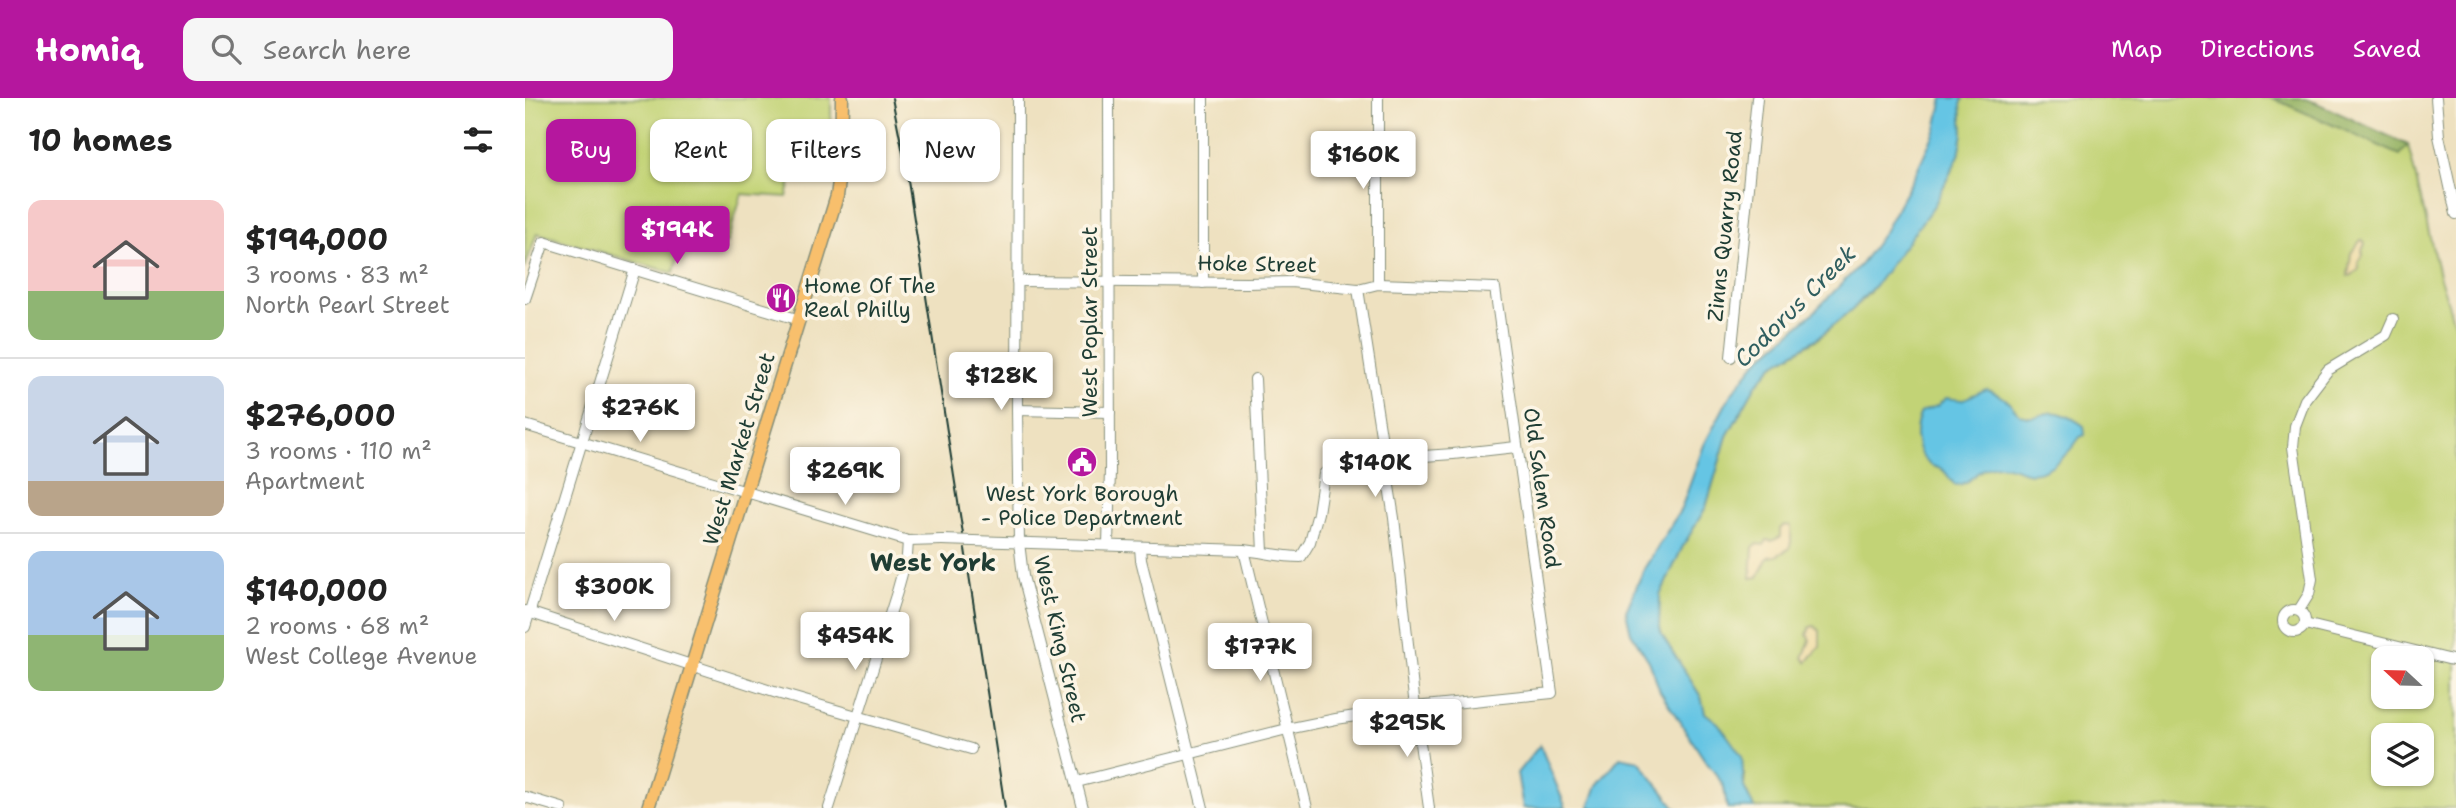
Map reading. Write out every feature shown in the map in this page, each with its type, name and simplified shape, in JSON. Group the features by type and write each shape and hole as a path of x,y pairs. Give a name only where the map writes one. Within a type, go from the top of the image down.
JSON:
{"main road":[{"name":"West Market Street","path":"648,808 840,184 842,98"}],"street":[{"name":"West King Street","path":"1018,98 1019,542 1023,576 1083,808"},
{"name":"West Poplar Street","path":"1108,545 1109,98"},
{"path":"1203,98 1203,283"},
{"path":"1378,98 1378,284"},
{"name":"Zinns Quarry Road","path":"1731,358 1757,98"},
{"path":"2436,98 2439,136 2456,214"},
{"path":"525,299 544,242 800,320"},
{"path":"525,627 527,612 635,269"},
{"name":"Hoke Street","path":"1017,281 1291,282 1359,289 1378,284 1495,288"},
{"name":"Old Salem Road","path":"1415,706 1552,693 1495,288"},
{"path":"1359,289 1394,518 1429,808"},
{"path":"2299,610 2309,594 2312,579 2293,447 2295,426 2305,400 2328,370 2386,335 2393,319"},
{"path":"1255,379 1263,552"},
{"path":"1017,410 1110,412"},
{"path":"525,425 908,541 1244,550 1281,557 1301,557 1310,542 1324,474 1336,462 1516,447"},
{"path":"829,808 897,592 907,556 908,541"},
{"path":"1140,547 1203,808"},
{"path":"1244,550 1307,808"},
{"path":"2291,610 2299,610 2305,616 2305,624 2301,631 2293,633 2286,630 2282,622 2284,615 2291,610"},
{"path":"527,612 777,693 971,749"},
{"path":"2305,624 2456,661"},
{"path":"1077,782 1287,729 1415,706"},
{"path":"525,797 562,808"}],"green space":[{"path":"525,98 831,98 831,119 766,119 766,182 791,182 787,197 742,194 727,242 686,229 673,273 537,233 525,268"},
{"path":"1963,98 2305,98 2408,145 2439,275 2456,329 2456,808 1754,808 1744,787 1745,776 1718,724 1705,713 1701,697 1662,635 1659,624 1660,595 1682,548 1706,507 1727,436 1756,385 1772,366 1819,338 1869,293 1935,204 1959,155 1963,133"},
{"path":"2272,98 2306,98 2408,145 2400,155"}],"sand":[{"path":"2361,240 2365,244 2363,255 2358,262 2359,269 2348,276 2351,253"},
{"path":"1784,525 1791,526 1789,549 1768,557 1758,577 1751,578 1753,547 1780,537 1780,529"},
{"path":"1814,626 1820,631 1820,647 1807,662 1803,658 1810,640 1807,635 1810,627"}],"water":[{"path":"1943,98 1963,98 1963,133 1959,155 1935,204 1877,283 1853,309 1819,337 1772,366 1756,385 1727,436 1706,507 1682,548 1660,595 1659,624 1662,635 1701,697 1705,713 1718,723 1742,756 1744,787 1754,808 1727,808 1724,787 1660,691 1649,661 1631,633 1626,611 1644,569 1681,509 1704,445 1731,394 1756,362 1812,314 1861,264 1884,232 1936,129"},
{"path":"1986,389 2005,399 2018,413 2026,416 2053,412 2067,416 2084,426 2085,435 2057,462 2042,471 2026,472 1998,465 1983,469 1964,483 1955,485 1944,471 1929,464 1920,453 1916,440 1918,419 1921,412 1937,406 1946,398 1962,400"},
{"path":"1540,745 1566,808 1523,808 1517,773"},
{"path":"1620,757 1639,761 1676,808 1589,808 1597,785"}],"railway":[{"path":"892,98 906,168 963,534"},
{"path":"965,549 1005,808"}],"place":[{"name":"Home Of The Real Philly","path":"781,298"},
{"name":"West York Borough - Police Department","path":"1082,462"}],"district":[{"name":"West York","path":"933,563"}],"water label":[{"name":"Codorus Creek","path":"1795,306"}]}
